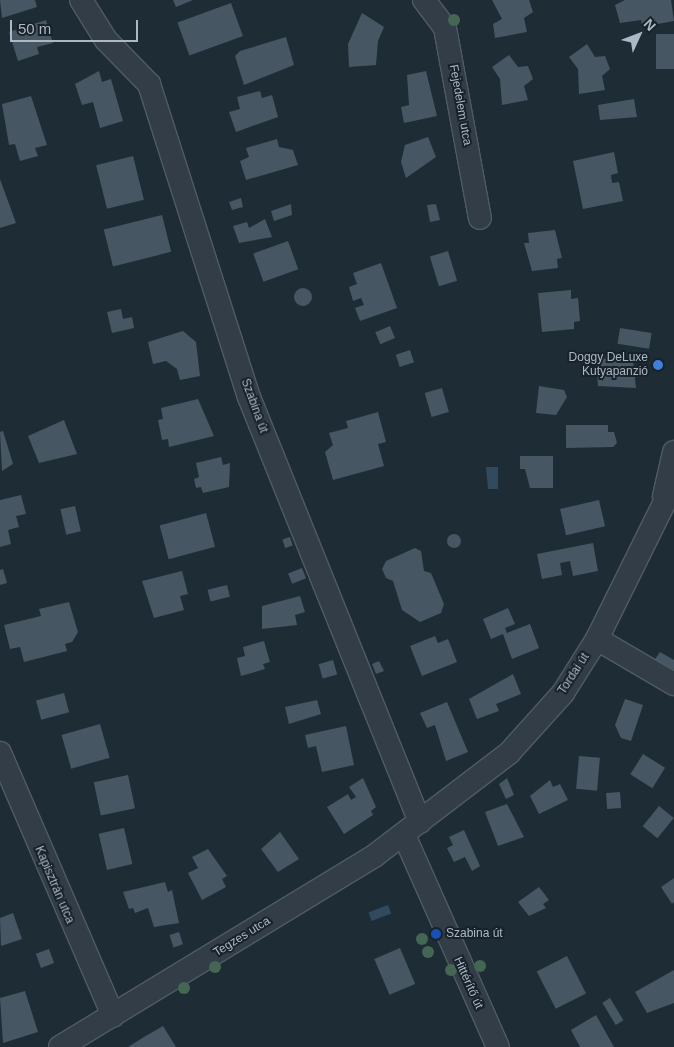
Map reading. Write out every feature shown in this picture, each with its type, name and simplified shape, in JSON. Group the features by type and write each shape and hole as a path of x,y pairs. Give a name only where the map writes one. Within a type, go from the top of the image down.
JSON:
{"street":[{"name":"Szabina út","path":"81,0 106,40 149,84 249,397 412,829"},
{"name":"Fejedelem utca","path":"424,0 445,28 480,218"},
{"path":"659,517 674,452"},
{"name":"Tordai út","path":"412,829 527,735 563,693 597,639 659,517 674,483"},
{"path":"597,639 674,684"},
{"name":"Kapisztrán utca","path":"0,753 113,1016"},
{"name":"Tegzes utca","path":"60,1047 113,1016 412,829"},
{"name":"Hittérítő út","path":"412,829 498,1047"}],"water":[{"path":"486,467 498,467 498,489 488,489"},
{"path":"388,905 391,913 372,921 368,913"}],"building":[{"path":"0,0 35,0 37,7 2,18"},
{"path":"173,0 193,0 176,7"},
{"path":"492,0 529,0 533,12 524,18 527,32 495,38 493,24 502,19"},
{"path":"625,0 671,0 674,21 642,27 641,20 620,23 615,5"},
{"path":"231,3 243,36 189,55 177,22"},
{"path":"362,13 384,27 378,41 376,65 349,67 348,44"},
{"path":"46,20 53,43 37,47 39,54 18,61 9,32"},
{"path":"656,34 674,34 674,69 656,69"},
{"path":"286,37 294,65 244,85 235,56 240,51"},
{"path":"587,44 595,57 605,56 610,69 602,76 605,90 579,94 578,69 569,57"},
{"path":"509,55 518,67 528,66 533,79 524,86 528,100 502,105 500,79 492,67"},
{"path":"99,71 102,82 111,79 123,121 100,128 93,102 82,105 75,84"},
{"path":"426,71 437,116 404,123 401,107 409,105 407,75"},
{"path":"260,91 262,98 272,95 278,117 236,132 229,112 240,109 237,97"},
{"path":"31,96 47,145 35,148 38,156 20,161 15,144 9,145 2,104"},
{"path":"634,99 637,117 600,120 598,105"},
{"path":"428,137 436,157 406,178 401,162 405,145"},
{"path":"277,139 279,147 293,150 298,165 246,180 240,161 249,157 246,148"},
{"path":"614,152 618,173 611,175 612,183 619,182 623,201 583,209 573,161"},
{"path":"133,156 144,200 107,209 96,165"},
{"path":"0,179 16,223 0,228"},
{"path":"241,198 243,207 232,210 229,202"},
{"path":"291,204 292,215 274,221 271,211"},
{"path":"436,204 440,220 430,222 427,205"},
{"path":"162,215 171,252 113,266 104,230"},
{"path":"265,219 272,237 239,243 233,226 247,222 249,228"},
{"path":"555,230 562,258 557,259 558,268 532,271 524,243 529,243 528,233"},
{"path":"288,241 298,269 263,282 253,254"},
{"path":"448,251 457,281 439,286 430,257"},
{"path":"381,263 397,308 360,321 355,308 364,305 361,298 353,301 349,287 357,284 353,273"},
{"path":"303,288 309,291 312,297 309,303 303,306 297,303 294,297 297,291"},
{"path":"571,290 571,299 578,298 580,321 574,322 574,329 542,332 538,293"},
{"path":"121,309 123,319 132,317 134,328 112,333 107,312"},
{"path":"390,326 395,338 380,344 375,332"},
{"path":"620,328 652,333 649,349 617,344"},
{"path":"183,331 196,342 200,376 180,380 177,369 166,361 153,364 148,342"},
{"path":"410,350 414,362 400,367 396,355"},
{"path":"596,358 633,360 636,388 598,386"},
{"path":"539,386 564,390 567,397 556,415 536,413"},
{"path":"442,388 449,412 432,417 425,393"},
{"path":"198,399 214,436 169,447 168,439 162,440 158,420 163,419 161,408"},
{"path":"378,412 386,442 378,444 384,466 333,480 325,452 333,445 329,433 348,428 346,421"},
{"path":"64,420 77,454 39,463 28,436"},
{"path":"566,425 608,425 608,432 614,432 617,443 613,447 566,448"},
{"path":"3,431 13,464 2,471 0,432"},
{"path":"520,456 553,456 553,488 530,488 525,469 520,469"},
{"path":"221,457 223,465 230,463 229,487 203,493 201,487 196,488 194,479 199,477 196,463"},
{"path":"21,495 26,514 16,516 19,527 8,530 11,544 0,547 0,500"},
{"path":"599,500 605,526 566,535 560,509"},
{"path":"75,506 81,531 66,535 60,509"},
{"path":"206,513 215,547 169,559 160,525"},
{"path":"451,534 457,534 461,541 457,548 451,548 447,544 447,538"},
{"path":"290,537 293,546 285,548 282,539"},
{"path":"593,543 598,571 573,576 570,561 560,563 562,575 542,579 537,554"},
{"path":"415,548 421,551 424,571 431,573 444,604 441,613 420,622 402,610 393,581 386,578 382,569 386,561"},
{"path":"302,568 306,578 292,584 288,574"},
{"path":"3,569 7,583 0,585 0,570"},
{"path":"182,571 188,594 180,596 184,610 154,618 142,581"},
{"path":"227,585 230,597 210,601 208,590"},
{"path":"300,596 305,612 295,615 297,625 262,629 262,606"},
{"path":"69,602 78,632 72,642 65,644 67,651 24,662 20,647 10,649 4,625 41,616 39,609"},
{"path":"508,608 515,624 505,628 507,633 530,624 539,648 512,659 503,634 491,639 483,619"},
{"path":"435,636 438,643 448,639 457,662 422,676 410,646"},
{"path":"264,641 270,662 263,664 265,669 241,676 237,658 245,656 243,647"},
{"path":"660,652 674,660 674,674 651,665"},
{"path":"333,660 337,674 323,679 319,664"},
{"path":"379,661 384,671 376,674 372,664"},
{"path":"513,674 521,694 496,704 499,711 477,719 469,699"},
{"path":"64,693 69,712 41,720 36,701"},
{"path":"625,699 643,705 631,741 621,738 615,725"},
{"path":"317,700 321,714 289,724 285,707"},
{"path":"447,702 468,752 446,761 435,725 427,728 420,713"},
{"path":"100,724 110,758 71,769 62,735"},
{"path":"346,726 354,765 322,772 316,746 308,748 305,735"},
{"path":"643,754 665,768 652,788 630,774"},
{"path":"579,756 600,758 597,791 576,789"},
{"path":"128,775 135,808 101,816 94,782"},
{"path":"363,778 376,807 371,811 373,815 344,834 327,807 348,794 351,800 356,797 349,787"},
{"path":"507,778 514,795 506,799 499,784"},
{"path":"550,780 553,787 560,784 568,800 539,814 530,796"},
{"path":"620,792 621,808 607,809 606,793"},
{"path":"507,804 524,837 498,846 485,812"},
{"path":"659,806 674,818 657,838 643,826"},
{"path":"124,828 132,864 107,870 99,834"},
{"path":"464,830 480,866 472,871 465,857 454,862 447,848 453,845 449,837"},
{"path":"280,832 299,859 278,872 261,849"},
{"path":"208,849 227,876 222,879 226,887 202,900 188,873 198,868 192,857"},
{"path":"674,878 674,902 672,904 661,887"},
{"path":"165,882 168,892 172,890 179,923 154,927 148,908 135,913 133,908 129,909 123,892"},
{"path":"539,887 549,900 543,904 546,908 529,916 518,902"},
{"path":"13,913 22,939 1,946 0,918"},
{"path":"179,932 183,944 174,947 169,935"},
{"path":"400,948 415,984 389,995 374,959"},
{"path":"49,949 54,963 41,968 36,954"},
{"path":"567,956 586,993 556,1009 537,971"},
{"path":"674,970 674,1003 647,1013 635,992"},
{"path":"25,991 38,1032 3,1043 0,998"},
{"path":"610,998 623,1020 616,1025 602,1003"},
{"path":"596,1015 614,1047 580,1047 571,1030"},
{"path":"163,1026 176,1047 128,1047 144,1037"}],"place":[{"name":"Doggy DeLuxe Kutyapanzió","path":"658,365"},
{"name":"Szabina út","path":"436,934"}]}
